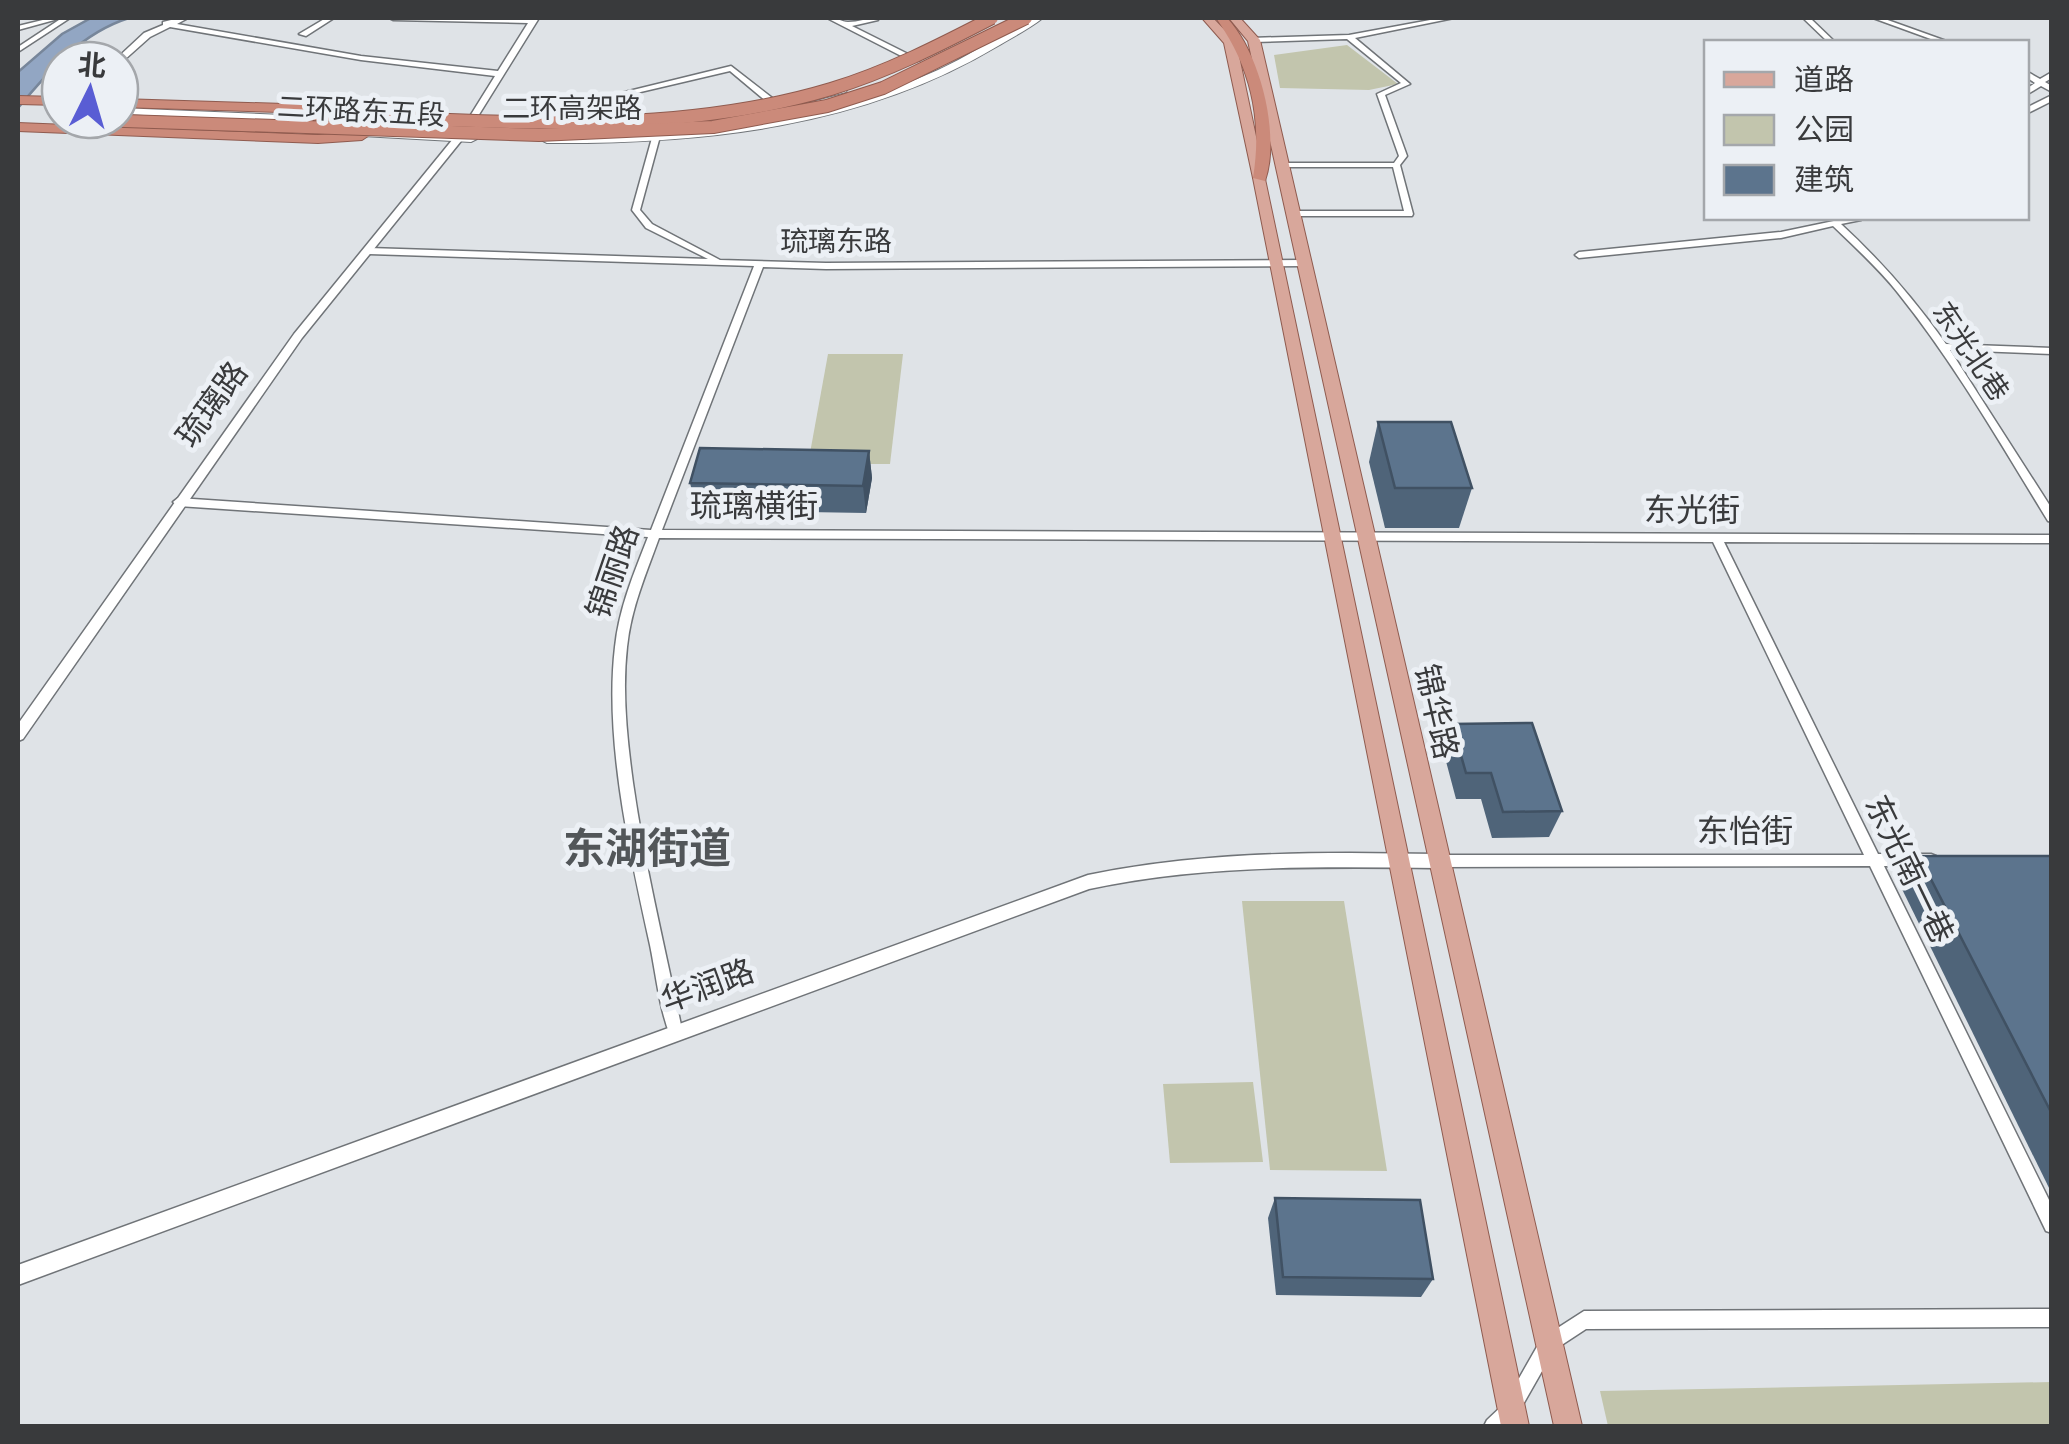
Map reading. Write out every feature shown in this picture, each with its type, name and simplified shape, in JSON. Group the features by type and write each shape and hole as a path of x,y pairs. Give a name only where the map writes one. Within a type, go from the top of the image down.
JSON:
{"highway":[{"name":"二环高架路","path":"140,109 580,121 696,116 805,96 868,77 992,18"},
{"name":"二环高架路","path":"140,122 582,137 660,133 760,120 828,104 927,70 1026,18"},
{"path":"983,41 1037,18"},
{"path":"1221,18 1236,30 1241,42 1260,118 1266,151 1260,178"},
{"path":"140,108 316,109 351,121"},
{"path":"18,123 318,139 362,136"}],"main road":[{"name":"二环路东五段","path":"140,109 351,121 678,121 813,101 919,61 1001,18"},
{"name":"二环路东五段","path":"18,123 458,138 655,140 748,132 830,114 934,76 1037,18"},
{"name":"锦华路","path":"1207,18 1230,42 1260,178 1513,1418"},
{"name":"锦华路","path":"1234,18 1254,40 1568,1426"}],"street":[{"path":"18,28 62,18"},
{"path":"18,50 62,18"},
{"path":"140,44 166,24 184,18"},
{"path":"303,34 330,18"},
{"path":"393,18 533,19 471,121"},
{"path":"831,18 919,61"},
{"path":"849,24 875,18"},
{"path":"1254,40 1349,37 1450,18"},
{"path":"1806,18 1830,40"},
{"path":"1877,18 1938,40"},
{"path":"166,24 360,58 501,74"},
{"path":"1349,37 1406,84 1381,94 1403,156 1396,165"},
{"path":"616,124 592,101 730,68 777,106"},
{"path":"2029,92 2052,74"},
{"path":"2029,75 2052,93 2029,110"},
{"name":"琉璃路","path":"18,735 298,336 471,121"},
{"path":"655,140 636,210 649,226 722,264"},
{"path":"1282,165 1396,165"},
{"path":"1297,214 1409,214 1396,165"},
{"path":"1580,255 1748,239 1835,221"},
{"name":"东光北巷","path":"1835,221 1868,251 1942,347 2052,518"},
{"name":"琉璃东路","path":"368,251 722,264 1303,262"},
{"name":"锦丽路","path":"675,1030 639,848 618,707 617,651 655,534 759,264"},
{"path":"1942,347 2052,350"},
{"name":"琉璃横街","path":"178,502 655,534 1332,537"},
{"name":"东光街","path":"1332,537 2052,539"},
{"name":"东光南一巷","path":"1717,538 2052,1225"},
{"name":"华润路","path":"18,1274 675,1030 1088,882 1159,865 1242,859 1439,861"},
{"name":"东怡街","path":"1439,861 1952,860"},
{"path":"1493,1426 1513,1418 1548,1344 1584,1320 2052,1318"}],"green space":[{"path":"1347,45 1398,84 1369,90 1280,88 1274,55"},
{"path":"828,354 903,354 890,464 808,464"},
{"path":"1242,901 1344,901 1387,1171 1270,1170"},
{"path":"1253,1082 1263,1162 1170,1163 1163,1084"},
{"path":"2051,1382 2051,1426 1608,1426 1600,1391"}],"water":[{"path":"91,18 129,18 86,40 55,40"},
{"path":"40,53 40,83 18,108 18,72"}],"building":[{"path":"1378,422 1451,422 1472,488 1395,488"},
{"path":"700,448 869,451 863,486 690,483"},
{"path":"1532,723 1562,811 1503,812 1491,773 1466,773 1452,724"},
{"path":"1919,856 2052,856 2052,1114"},
{"path":"1275,1198 1420,1200 1433,1279 1283,1277"}],"district":[{"name":"东湖街道","path":"647,850"}]}
